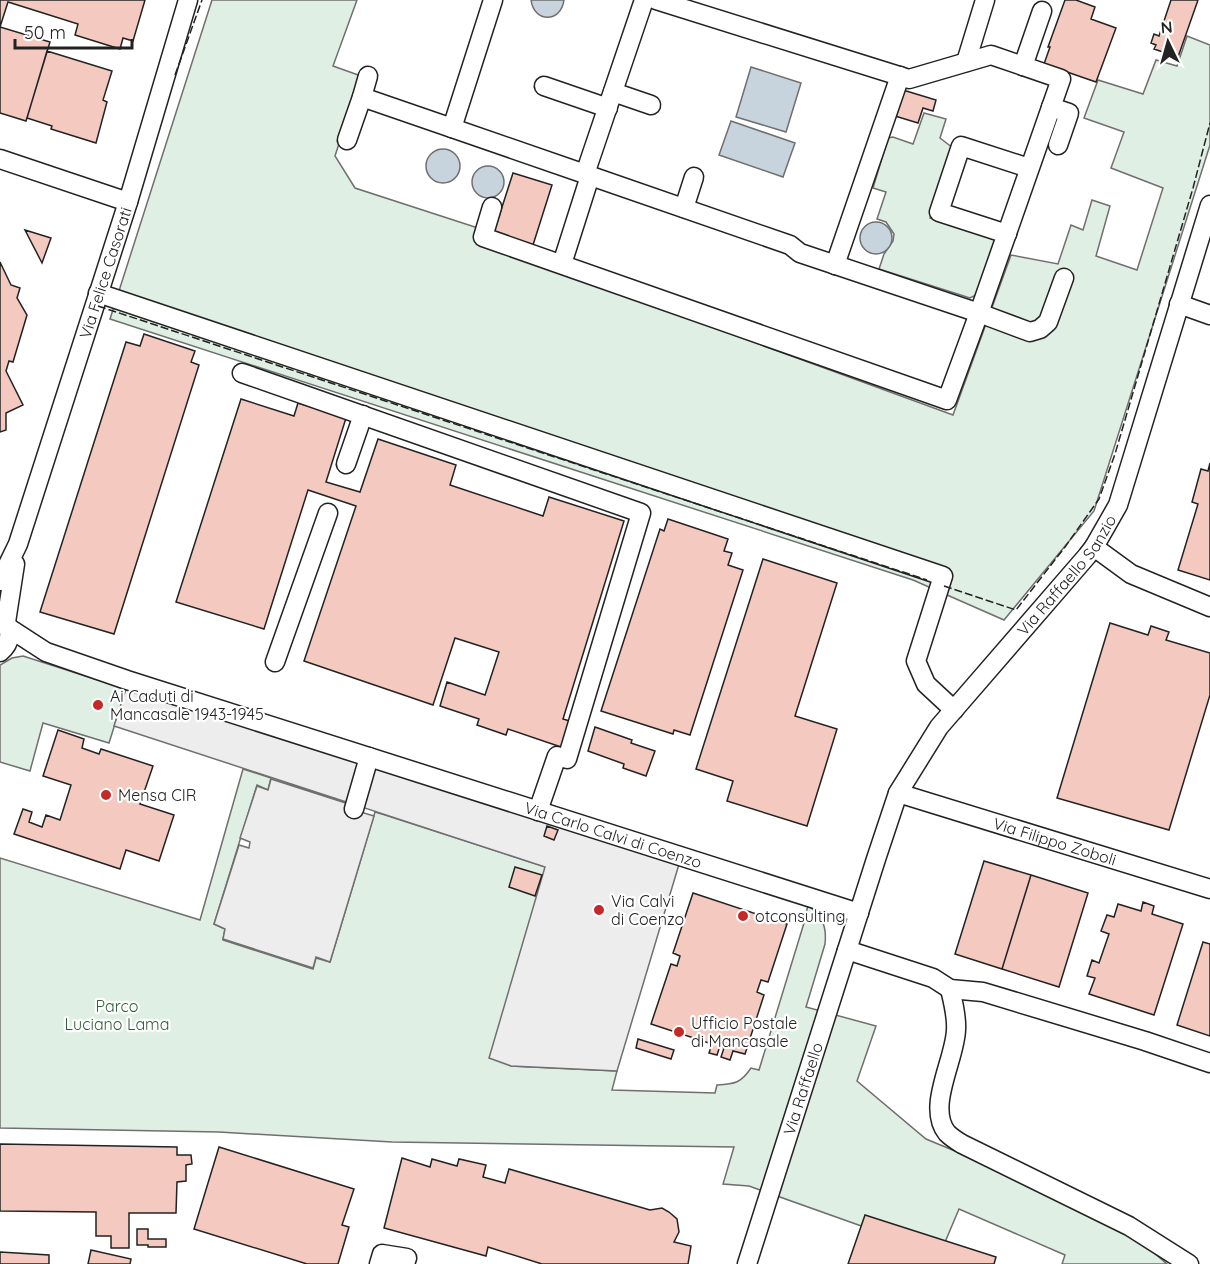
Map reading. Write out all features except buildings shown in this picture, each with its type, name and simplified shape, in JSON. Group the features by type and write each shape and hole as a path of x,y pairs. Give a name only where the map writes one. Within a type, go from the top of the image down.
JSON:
{"street":[{"name":"Via Felice Casorati","path":"2,650 9,638 5,622 18,544 129,202 188,0"},
{"path":"452,128 493,0"},
{"path":"562,264 610,100 644,0"},
{"path":"492,207 483,237 947,400 1061,79 992,55 909,79 656,0"},
{"path":"966,62 985,0"},
{"path":"1023,66 1042,11"},
{"path":"347,140 368,76"},
{"path":"835,265 900,76"},
{"path":"543,86 610,100 651,105"},
{"path":"362,97 790,245 800,253 1030,332 1040,329 1048,322 1064,278"},
{"path":"1052,107 1069,114 1058,145"},
{"path":"1007,234 939,212 957,157 961,146 1029,168"},
{"path":"0,159 129,202"},
{"path":"684,208 694,177"},
{"name":"Via Raffaello Sanzio","path":"859,912 898,793 939,727 1094,547 1118,505 1210,205"},
{"path":"98,293 943,576 916,661 926,684 954,710"},
{"path":"1179,304 1210,315"},
{"path":"242,373 641,513 567,759 557,756 538,811"},
{"path":"345,464 363,415"},
{"path":"275,662 328,513"},
{"name":"Via Felice Casorati","path":"0,581 18,544"},
{"path":"1094,547 1131,574 1210,607"},
{"name":"Via Carlo Calvi di Coenzo","path":"5,622 46,652"},
{"name":"Via Carlo Calvi di Coenzo","path":"2,650 46,652 127,680 859,912"},
{"path":"354,809 369,757"},
{"name":"Via Filippo Zoboli","path":"898,793 1210,889"},
{"name":"Via Raffaello","path":"747,1264 859,912"},
{"path":"847,950 933,978 950,989 983,993 1145,1041 1210,1063"},
{"path":"950,989 956,1030 939,1105 939,1119 948,1134 962,1144 1129,1226 1189,1264"},
{"path":"379,1264 382,1254 407,1258 405,1264"}],"green space":[{"path":"212,0 357,0 333,66 361,76 335,156 355,188 478,228 474,240 953,415 1011,255 1058,264 1071,225 1083,230 1092,200 1110,206 1096,256 1137,270 1163,188 1111,168 1124,132 1084,118 1098,80 1143,94 1156,60 1177,66 1187,36 1210,45 1210,145 1094,511 1004,620 913,580 110,319"},
{"path":"924,113 946,119 940,138 953,148 930,218 996,237 978,294 970,298 879,269 884,254 893,241 894,234 886,222 877,219 886,192 873,188 888,138 893,137 913,144"},
{"path":"23,656 126,689 109,743 43,723 30,771 0,762 0,665 12,658"},
{"name":"Parco Luciano Lama","path":"243,769 271,778 268,790 257,785 214,924 225,929 223,940 313,969 316,958 330,962 375,812 385,815 546,867 511,1066 617,1071 612,1090 715,1093 717,1085 737,1082 751,1068 759,1070 808,905 817,913 822,922 825,944 806,1007 876,1026 857,1081 926,1139 984,1163 1131,1233 1167,1264 1062,1264 1065,1255 959,1209 940,1254 749,1186 723,1184 734,1147 392,1142 219,1132 0,1128 0,858 200,920"}],"shaded area":[{"path":"531,0 564,0 558,13 548,17 537,13"},
{"path":"751,67 801,83 786,132 736,117"},
{"path":"731,121 795,143 783,177 719,155"},
{"path":"443,149 455,154 460,166 455,178 443,183 431,178 426,166 431,154"},
{"path":"488,166 499,171 504,182 499,193 488,198 477,193 472,182 477,171"},
{"path":"876,222 888,226 892,238 888,250 876,254 864,250 860,238 864,226"},
{"name":"Via Calvi di Coenzo","path":"127,686 680,861 617,1071 511,1066 489,1058 545,867 114,726"},
{"path":"271,779 355,806 354,810 374,816 330,962 316,957 313,968 223,939 225,929 214,924 239,845 249,848 250,842 240,838 257,786 268,790"}],"fence":[{"path":"175,75 202,0"},
{"path":"944,586 1016,610 1099,499 1115,454 1210,123"},
{"path":"98,306 927,580"}],"place":[{"name":"Ai Caduti di Mancasale 1943-1945","path":"98,705"},
{"name":"Mensa CIR","path":"106,795"},
{"name":"Via Calvi di Coenzo","path":"599,910"},
{"name":"otconsulting","path":"743,916"},
{"name":"Ufficio Postale di Mancasale","path":"679,1032"}]}
